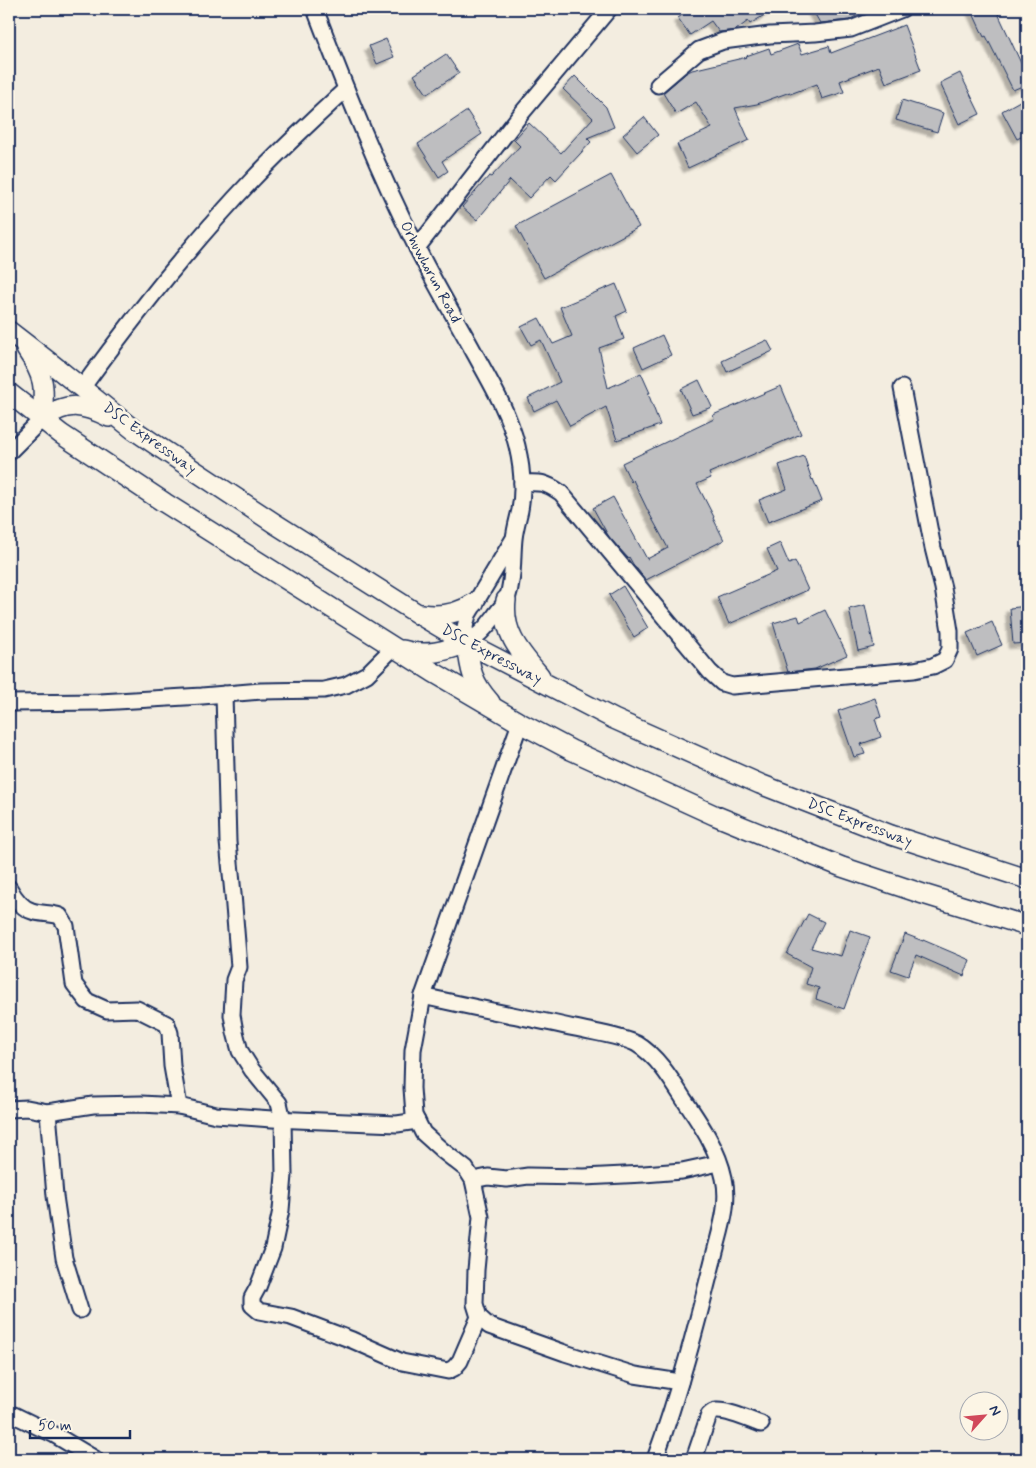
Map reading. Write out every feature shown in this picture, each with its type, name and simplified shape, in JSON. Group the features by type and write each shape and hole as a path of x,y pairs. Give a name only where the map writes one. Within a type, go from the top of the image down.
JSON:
{"main road":[{"name":"DSC Expressway","path":"15,336 134,430 235,498 467,643 614,719 760,784 891,835 1027,879"},
{"path":"15,336 37,366 42,379 44,392 42,419"},
{"path":"9,393 62,434 157,498 499,711 571,750 714,815 842,867 1027,926"},
{"path":"42,419 54,410 62,407 84,407 98,411 134,430"},
{"path":"506,600 506,623 511,636 524,658 546,683"},
{"path":"418,614 449,614 463,610 474,603"},
{"path":"394,647 409,652 440,652 467,643 472,675 477,686 499,711"}],"street":[{"name":"Orhuwhorun Road","path":"315,9 384,180 417,248 493,385 508,418 517,444 522,483 520,508 514,538"},
{"path":"417,248 521,114 609,9"},
{"path":"658,84 699,50 723,41 770,35 851,29 901,9"},
{"path":"82,388 146,304 204,233 282,149 346,89"},
{"path":"522,483 537,482 548,484 561,493 722,684 732,686 888,673 933,666 946,660 950,649 950,631 944,588 933,548 902,388"},
{"path":"9,452 42,419"},
{"path":"514,538 513,571 506,600 478,637 467,643 465,627 468,615 514,538"},
{"path":"9,703 100,702 261,691 324,690 346,685 367,674 394,647"},
{"path":"224,694 228,842 238,967 234,980 232,1015 240,1051 252,1070 279,1103 284,1120 284,1175 281,1210 273,1248 258,1288 252,1298 252,1305 259,1312 291,1317 352,1340 402,1362 448,1371 454,1368 460,1361 479,1317"},
{"path":"520,723 423,996 413,1050 412,1088 414,1115 423,1133 466,1169 474,1180 481,1217 475,1304 479,1317 489,1326 565,1353 635,1375 680,1382"},
{"path":"9,888 20,904 31,911 60,916 66,926 74,984 87,1001 106,1010 137,1009 167,1024 170,1033 172,1066 179,1106"},
{"path":"423,996 611,1036 636,1044 652,1055 669,1076 699,1121 712,1146 724,1178 727,1201 704,1296 680,1382 655,1459"},
{"path":"9,1109 27,1108 48,1112 93,1105 141,1104 179,1106 216,1116 397,1124 417,1121"},
{"path":"48,1112 55,1196 64,1258 80,1310"},
{"path":"474,1180 528,1176 584,1176 672,1172 719,1163"},
{"path":"694,1459 711,1413 715,1411 738,1416 761,1424"},
{"path":"9,1414 55,1434 95,1459"}],"building":[{"path":"691,9 774,9 750,24 748,21 736,30 719,32 711,21 690,35 678,18"},
{"path":"812,9 868,9 849,20 820,23"},
{"path":"971,9 996,9 1027,76 1027,84 1013,90"},
{"path":"904,25 921,70 886,83 879,66 840,81 844,92 822,99 817,84 757,104 735,108 749,140 688,168 677,144 712,128 696,102 676,114 663,93 686,73 747,57 769,48 771,54 798,44 802,54 829,46 831,53"},
{"path":"386,39 394,57 377,64 369,46"},
{"path":"446,54 459,73 427,94 414,75"},
{"path":"960,73 980,114 959,124 940,83"},
{"path":"575,76 606,107 614,127 587,138 591,142 556,180 551,175 529,198 510,180 477,220 462,207 489,176 491,177 520,146 514,140 529,123 561,153 593,118 563,89"},
{"path":"1027,97 1027,134 1017,139 1002,111"},
{"path":"902,100 943,113 937,132 896,120"},
{"path":"467,111 482,134 442,161 448,171 439,177 418,144"},
{"path":"644,117 658,135 637,152 623,135"},
{"path":"611,175 639,227 544,278 516,226"},
{"path":"616,284 627,311 616,316 624,339 599,348 608,388 641,373 650,393 648,393 660,425 617,440 606,407 570,426 556,400 534,411 528,398 560,382 541,340 531,345 521,327 539,318 553,344 572,336 560,307"},
{"path":"662,335 671,355 643,368 634,348"},
{"path":"767,340 773,351 727,372 722,361"},
{"path":"699,380 712,407 692,414 681,389"},
{"path":"781,386 801,434 709,473 711,478 697,484 724,540 646,580 629,557 609,537 593,508 613,497 647,559 668,548 633,480 631,482 622,463 714,419 713,415"},
{"path":"804,456 822,501 768,522 759,500 787,489 779,465"},
{"path":"780,543 789,564 795,561 808,590 729,624 717,597 777,571 767,549"},
{"path":"623,586 648,628 634,637 609,595"},
{"path":"865,605 874,647 858,651 849,609"},
{"path":"1027,606 1027,643 1013,644 1010,608"},
{"path":"825,610 847,655 815,669 788,672 773,623 798,616 800,622"},
{"path":"992,622 1002,645 977,656 967,633"},
{"path":"875,698 881,717 875,719 881,737 861,744 865,754 854,757 838,711"},
{"path":"808,914 824,922 811,948 841,956 850,930 870,937 844,1009 816,999 819,988 806,984 811,967 787,954"},
{"path":"905,934 970,960 964,976 916,955 908,976 891,970"}]}
